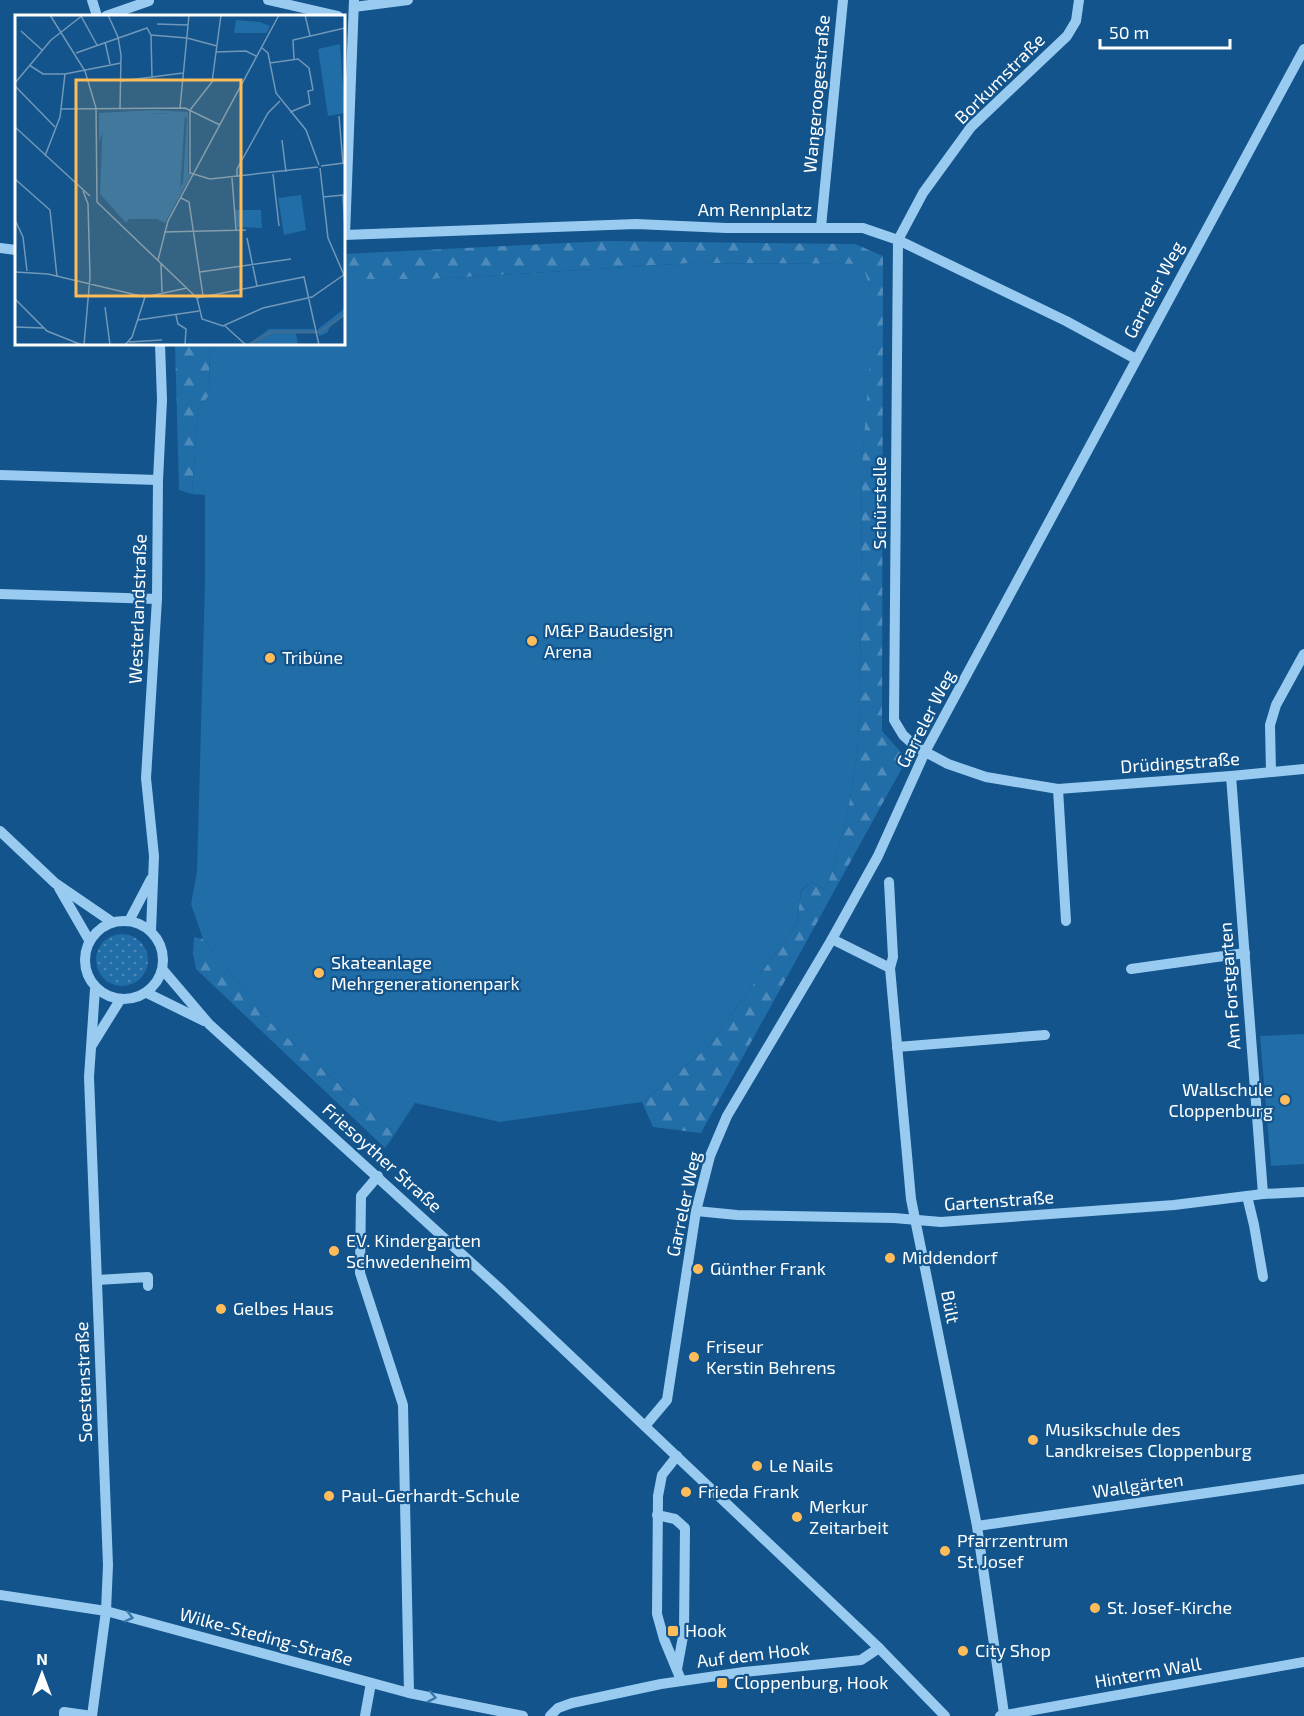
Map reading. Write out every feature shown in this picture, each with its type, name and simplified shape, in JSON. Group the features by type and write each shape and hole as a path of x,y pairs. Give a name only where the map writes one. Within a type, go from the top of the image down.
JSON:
{"street":[{"path":"92,0 97,15"},
{"path":"268,0 334,15"},
{"path":"345,181 348,19 354,4 408,0"},
{"name":"Wangeroogestraße","path":"821,227 843,0"},
{"name":"Borkumstraße","path":"898,240 923,193 971,127 1067,36 1076,21 1079,0"},
{"path":"109,15 149,1"},
{"name":"Garreler Weg","path":"645,1426 667,1400 696,1211 710,1156 727,1116 832,939 878,856 926,752 1304,49"},
{"name":"Am Rennplatz","path":"345,235 636,224 726,228 863,228 898,240 1066,321 1136,359"},
{"name":"Schürstelle","path":"898,240 894,720 903,735 926,752"},
{"path":"0,248 15,250"},
{"name":"Westerlandstraße","path":"151,931 154,856 146,778 157,599 158,480 162,399 160,345"},
{"path":"0,475 158,480"},
{"path":"0,594 157,599"},
{"path":"1271,772 1270,725 1276,705 1304,654"},
{"name":"Drüdingstraße","path":"926,752 948,764 986,777 1058,789 1304,769"},
{"name":"Am Forstgarten","path":"1231,776 1263,1194"},
{"path":"1058,789 1066,921"},
{"path":"0,831 56,883 112,922"},
{"name":"Westerlandstraße","path":"129,921 153,876"},
{"name":"Bült","path":"889,882 893,957 890,968 915,1221 977,1526 1001,1715"},
{"path":"56,883 90,940"},
{"path":"129,921 140,924 151,931 158,941 163,953 163,970 147,993 139,997 120,1000 110,998 96,989 87,974 84,963 85,951 96,932 112,922 129,921"},
{"path":"832,939 890,968"},
{"path":"1131,969 1245,953"},
{"name":"Friesoyther Straße","path":"163,970 209,1024 378,1176 676,1456"},
{"name":"Soestenstraße","path":"92,1716 106,1611 108,1565 89,1057 96,989"},
{"name":"Friesoyther Straße","path":"147,993 209,1024"},
{"name":"Soestenstraße","path":"91,1047 120,1000"},
{"path":"897,1047 1045,1035"},
{"path":"378,1176 362,1196 360,1273 403,1405 410,1693"},
{"name":"Gartenstraße","path":"696,1211 737,1215 894,1218 941,1222 1304,1192"},
{"path":"1247,1196 1263,1277"},
{"path":"97,1280 148,1278 148,1286"},
{"path":"676,1456 879,1648 945,1716"},
{"name":"Auf dem Hook","path":"676,1456 662,1475 658,1496 657,1614 664,1639 681,1680 861,1660 879,1648"},
{"name":"Wallgärten","path":"977,1526 1304,1479"},
{"path":"657,1515 675,1519 685,1528 684,1631 676,1669"},
{"name":"Wilke-Steding-Straße","path":"0,1595 66,1603 106,1611 410,1693 523,1716"},
{"name":"Hinterm Wall","path":"1001,1715 1304,1662"},
{"path":"550,1716 558,1708 572,1703 681,1680"},
{"path":"365,1716 371,1683"},
{"path":"64,1716 64,1712 92,1716"}],"green space":[{"path":"606,241 855,244 883,256 882,731 907,759 701,1133 653,1127 642,1102 708,1047 797,923 801,891 811,882 826,890 846,822 857,756 860,705 862,463 867,385 863,264 694,263 433,279 345,279 345,254"},
{"name":"M&P Baudesign Arena","path":"694,263 863,264 874,304 862,463 860,705 857,756 846,822 826,890 811,882 801,890 797,923 708,1047 642,1102 500,1122 415,1103 395,1134 271,1023 203,939 191,904 197,872 205,578 205,495 192,494 198,408 209,396 210,345 345,345 345,279 433,279"},
{"path":"175,345 210,345 209,396 198,408 192,494 179,490"},
{"path":"117,934 127,934 141,941 148,960 141,979 127,986 117,986 107,982 100,975 96,965 96,955 100,945 107,938"},
{"path":"194,937 203,939 271,1023 395,1134 385,1148 196,969 193,953"},
{"name":"Wallschule Cloppenburg","path":"1304,1034 1304,1164 1271,1166 1260,1036"}],"place":[{"name":"M&P Baudesign Arena","path":"532,641"},
{"name":"Tribüne","path":"270,658"},
{"name":"Skateanlage Mehrgenerationenpark","path":"319,973"},
{"name":"Wallschule Cloppenburg","path":"1285,1100"},
{"name":"EV. Kindergarten Schwedenheim","path":"334,1251"},
{"name":"Middendorf","path":"890,1258"},
{"name":"Günther Frank","path":"698,1269"},
{"name":"Gelbes Haus","path":"221,1309"},
{"name":"Friseur Kerstin Behrens","path":"694,1357"},
{"name":"Musikschule des Landkreises Cloppenburg","path":"1033,1440"},
{"name":"Le Nails","path":"757,1466"},
{"name":"Frieda Frank","path":"686,1492"},
{"name":"Paul-Gerhardt-Schule","path":"329,1496"},
{"name":"Merkur Zeitarbeit","path":"797,1517"},
{"name":"Pfarrzentrum St. Josef","path":"945,1551"},
{"name":"St. Josef-Kirche","path":"1095,1608"},
{"name":"Hook","path":"673,1631"},
{"name":"City Shop","path":"963,1651"},
{"name":"Cloppenburg, Hook","path":"722,1683"}]}
